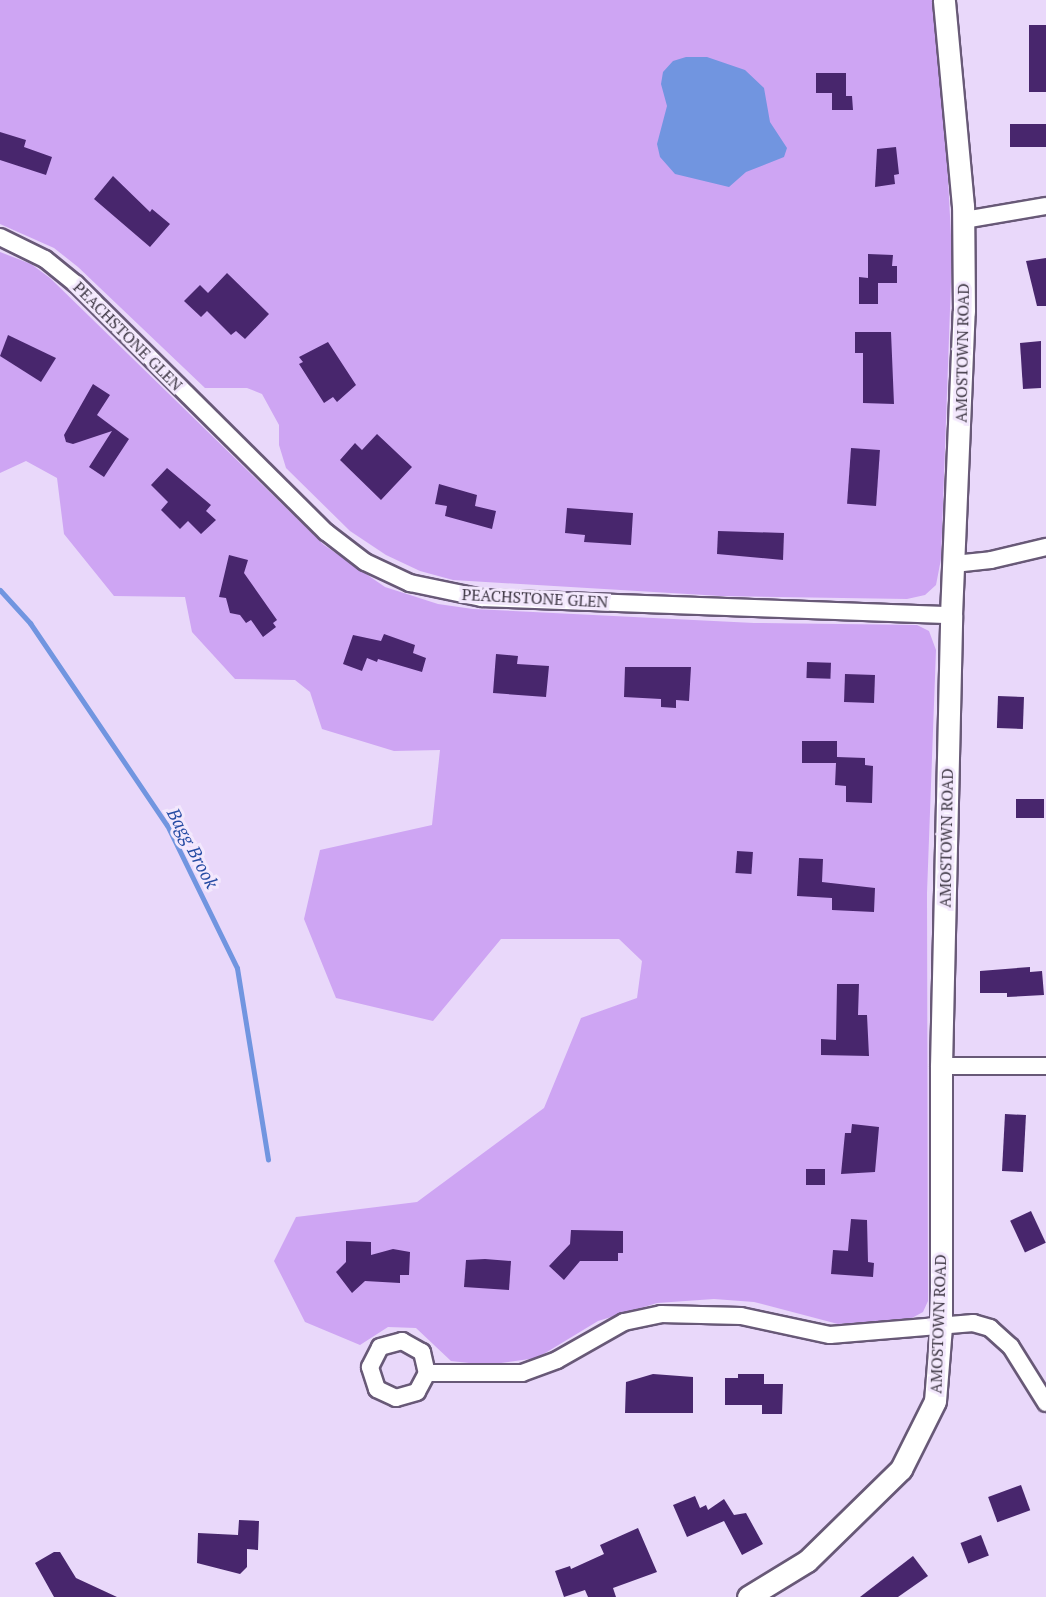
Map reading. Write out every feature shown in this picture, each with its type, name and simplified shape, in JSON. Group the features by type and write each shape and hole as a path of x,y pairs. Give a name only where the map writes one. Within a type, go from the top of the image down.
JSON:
{"street":[{"name":"AMOSTOWN ROAD","path":"748,1597 807,1561 901,1469 935,1401 940,1326 941,1066 951,615 964,220 944,0"},
{"path":"964,220 1046,206"},
{"name":"PEACHSTONE GLEN","path":"0,237 45,259 76,284 326,532 365,562 410,583 482,598 951,615"},
{"path":"954,564 991,560 1046,547"},
{"path":"941,1066 1046,1066"},
{"path":"427,1373 522,1373 557,1360 618,1325 661,1314 741,1316 830,1335 973,1323 990,1328 1020,1358 1046,1403"}],"shaded area":[{"path":"0,0 932,0 945,122 952,254 941,559 936,585 925,595 907,599 721,596 453,580 420,571 386,555 350,531 286,468 279,445 279,425 262,394 247,388 205,388 78,267 54,248 0,224"},
{"path":"0,252 31,264 50,278 324,545 385,587 438,604 473,609 754,623 917,625 929,631 936,650 927,893 928,1301 923,1312 910,1319 838,1324 754,1302 714,1299 657,1303 598,1321 537,1358 487,1365 451,1361 416,1328 388,1327 360,1345 305,1322 274,1261 296,1217 417,1202 544,1108 581,1018 637,998 642,961 619,939 501,939 433,1021 336,998 304,919 320,850 432,825 440,750 394,751 322,729 310,692 295,680 235,679 192,632 185,597 114,596 64,534 57,478 26,461 0,473"}],"water":[{"path":"686,57 707,57 745,70 764,88 770,122 787,148 784,157 746,172 729,187 675,174 660,157 657,144 667,106 661,84 663,72 673,61"}],"building":[{"path":"1029,25 1046,25 1046,92 1029,92"},
{"path":"816,73 846,73 846,96 852,96 853,110 832,110 832,93 816,93"},
{"path":"1010,124 1046,124 1046,147 1010,147"},
{"path":"0,132 26,140 24,147 52,157 46,175 0,160"},
{"path":"896,147 899,174 894,175 895,184 875,187 877,149"},
{"path":"113,176 150,212 152,209 170,224 150,247 94,199"},
{"path":"868,254 893,255 892,266 897,266 897,283 878,283 878,304 859,304 859,277 868,278"},
{"path":"1046,258 1046,306 1037,306 1026,261"},
{"path":"227,273 269,314 245,339 236,331 231,335 207,311 201,317 184,301 200,285 208,293"},
{"path":"855,332 891,332 894,404 863,403 863,353 855,353"},
{"path":"8,335 56,358 41,382 0,356"},
{"path":"1041,341 1041,388 1023,389 1020,343"},
{"path":"328,342 356,385 337,402 333,397 324,403 299,364 303,362 299,357"},
{"path":"93,384 110,395 97,415 129,439 104,477 89,467 112,431 73,444 66,442 64,435"},
{"path":"377,434 412,467 381,500 340,460 355,443 362,450"},
{"path":"851,448 880,450 876,506 847,504"},
{"path":"167,468 211,505 206,511 216,520 201,534 188,521 180,529 161,510 168,502 151,485"},
{"path":"439,484 477,495 475,506 496,511 492,529 445,516 447,506 435,504"},
{"path":"567,508 633,513 631,545 584,542 585,535 565,533"},
{"path":"718,531 784,533 783,560 717,554"},
{"path":"229,555 248,560 244,573 277,620 273,623 276,627 263,637 251,620 246,623 240,615 230,613 226,598 219,597"},
{"path":"384,634 415,645 413,653 426,658 422,672 378,659 377,662 367,658 362,671 343,664 353,635 381,641"},
{"path":"496,654 518,656 517,664 549,666 546,697 493,693"},
{"path":"807,662 831,663 830,679 806,678"},
{"path":"625,667 691,667 689,701 676,700 676,708 661,707 661,699 624,697"},
{"path":"845,674 875,675 874,703 844,702"},
{"path":"998,696 1024,697 1023,729 997,728"},
{"path":"802,741 837,741 837,757 865,758 865,765 873,766 872,803 846,802 846,786 835,785 836,763 802,763"},
{"path":"1016,799 1044,799 1044,818 1016,818"},
{"path":"737,851 753,852 751,874 735,873"},
{"path":"799,858 823,859 822,882 875,888 874,912 832,910 832,898 797,896"},
{"path":"1030,967 1030,972 1042,971 1044,995 1007,997 1007,993 980,993 980,971"},
{"path":"837,984 859,984 858,1015 867,1015 869,1056 821,1055 821,1039 836,1040"},
{"path":"1005,1114 1026,1115 1023,1172 1002,1171"},
{"path":"852,1124 879,1127 875,1172 841,1174 845,1133 851,1133"},
{"path":"806,1169 825,1169 825,1185 806,1185"},
{"path":"1031,1211 1046,1243 1025,1252 1010,1221"},
{"path":"851,1219 867,1220 868,1262 874,1263 873,1277 831,1274 833,1250 848,1251"},
{"path":"571,1230 623,1231 623,1253 618,1253 618,1261 580,1261 564,1280 549,1266 570,1244"},
{"path":"346,1241 371,1242 371,1255 393,1249 410,1252 409,1275 400,1275 400,1283 365,1281 352,1293 336,1272 346,1262"},
{"path":"466,1260 511,1261 509,1290 464,1287"},
{"path":"653,1374 693,1377 693,1413 625,1413 626,1382"},
{"path":"738,1374 764,1374 764,1384 783,1384 782,1414 762,1414 762,1405 725,1405 725,1378 738,1378"},
{"path":"1021,1485 1030,1510 997,1522 988,1497"},
{"path":"695,1496 700,1508 706,1505 708,1510 724,1499 734,1515 746,1513 763,1544 742,1555 724,1521 687,1537 673,1505"},
{"path":"239,1520 259,1521 258,1550 247,1549 247,1567 240,1574 197,1563 198,1533 238,1535"},
{"path":"638,1528 657,1572 613,1588 616,1597 588,1597 585,1590 564,1597 555,1571 570,1566 571,1569 604,1554 600,1545"},
{"path":"981,1535 989,1556 968,1563 960,1543"},
{"path":"54,1552 60,1552 76,1578 117,1597 54,1597 35,1563"},
{"path":"913,1556 928,1576 898,1597 860,1597"}],"waterway":[{"name":"Bagg Brook","path":"0,590 30,623 167,825 237,968 268,1160"}]}
